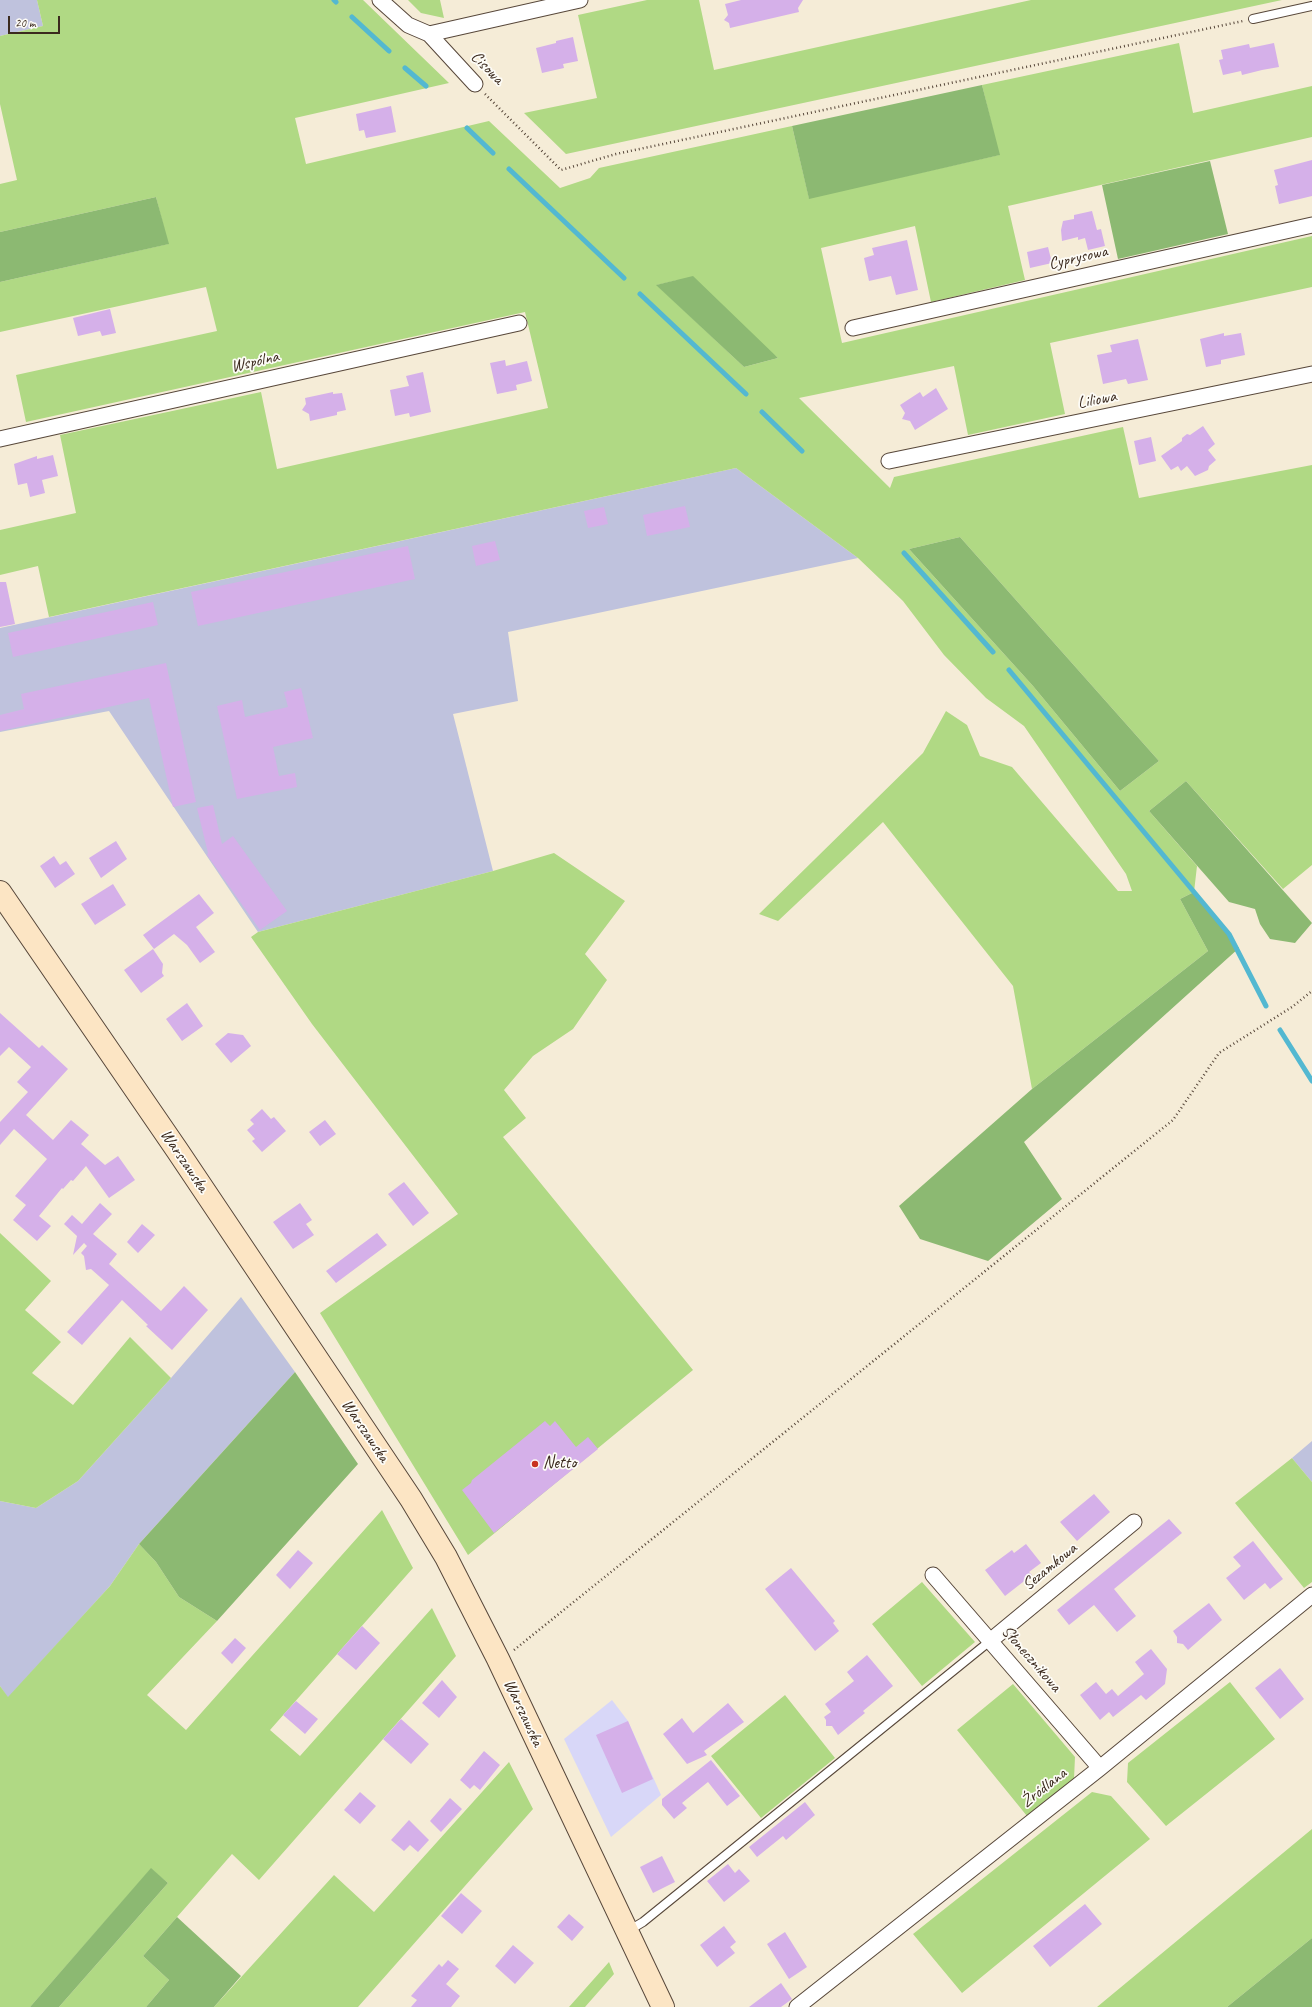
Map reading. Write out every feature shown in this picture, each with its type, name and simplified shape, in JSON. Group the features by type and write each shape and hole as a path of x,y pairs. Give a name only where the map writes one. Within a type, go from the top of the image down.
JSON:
{"main road":[{"name":"Warszawska","path":"0,892 177,1150 411,1499 446,1557 498,1659 663,2007"}],"street":[{"name":"Cisowa","path":"380,0 408,25 429,34 475,84"},
{"path":"429,34 580,0"},
{"name":"Cyprysowa","path":"853,328 1312,225"},
{"name":"Wspólna","path":"0,439 519,323"},
{"name":"Liliowa","path":"889,461 1312,374"},
{"name":"Sezamkowa","path":"990,1641 1134,1522"},
{"name":"Słonecznikowa","path":"933,1575 1100,1768"},
{"name":"Źródlana","path":"798,2007 1100,1768 1312,1595"}],"lane":[{"path":"1253,18 1312,6"},
{"path":"627,1931 655,1912 990,1641"}],"path":[{"name":"Cisowa","path":"475,84 561,170 624,152 1253,18"},
{"path":"498,1659 515,1649 1173,1120 1199,1080 1219,1053 1292,1007 1312,991"}],"shaded area":[{"path":"0,0 37,0 43,26 0,36"},
{"path":"736,468 858,558 508,632 518,701 453,714 493,871 258,932 109,711 0,732 0,628"},
{"path":"241,1297 295,1372 139,1544 110,1586 8,1698 0,1686 0,1501 36,1508 78,1481 171,1378"},
{"path":"1312,1441 1312,1482 1292,1458"},
{"path":"612,1700 628,1721 661,1795 611,1837 564,1739"}],"green space":[{"path":"37,0 363,0 449,83 295,118 306,164 489,121 560,188 590,178 599,168 792,126 809,198 999,155 982,85 1179,43 1193,113 1312,86 1312,137 1008,206 1025,280 931,302 915,226 821,248 842,343 1312,236 1312,287 1050,343 1065,414 968,435 954,366 799,398 890,488 894,477 1123,427 1139,498 1312,465 1312,865 1283,889 1186,781 1149,811 1197,866 1194,892 1180,899 1208,951 1032,1089 1013,986 883,822 778,921 759,914 923,753 946,711 967,725 980,756 1012,767 1118,891 1132,891 1126,874 1024,726 986,698 944,655 903,601 858,558 736,468 49,617 38,566 0,575 0,530 76,513 60,435 261,392 277,469 548,408 525,312 26,422 16,375 217,331 206,287 0,332 0,282 168,244 156,197 0,232 0,184 17,180 0,104 0,36 43,26","holes":["678,280 778,358 744,367 657,285","960,537 1159,761 1120,791 1033,686 909,549"]},
{"path":"408,0 440,0 444,18 421,13"},
{"path":"647,0 699,0 714,70 1031,0 1282,0 566,154 524,113 597,98 578,15"},
{"path":"982,85 1000,155 809,199 792,126"},
{"path":"1210,161 1228,234 1118,259 1102,185"},
{"path":"156,197 169,244 0,282 0,232"},
{"path":"693,276 778,358 744,367 656,285"},
{"path":"960,537 1159,761 1120,791 1033,686 909,549"},
{"path":"1186,781 1312,923 1295,943 1270,939 1260,924 1255,909 1229,902 1149,811"},
{"path":"554,853 625,901 585,954 607,980 573,1029 533,1056 504,1090 526,1118 503,1137 693,1370 468,1555 320,1313 458,1214 312,1024 251,937 258,932 493,871"},
{"path":"1194,892 1239,948 1024,1142 1062,1199 988,1261 920,1239 899,1206 1032,1089 1208,951 1180,899"},
{"path":"0,1233 51,1281 25,1310 61,1342 32,1373 73,1405 130,1337 171,1378 78,1481 36,1508 0,1501"},
{"path":"295,1372 358,1464 217,1621 179,1597 156,1562 139,1544"},
{"path":"1292,1458 1312,1482 1312,1582 1304,1588 1235,1503"},
{"path":"382,1510 413,1568 270,1730 300,1756 432,1608 456,1656 259,1880 232,1854 143,1956 169,1980 146,2007 59,2007 168,1883 151,1869 30,2007 0,2007 0,1686 8,1697 110,1586 139,1544 156,1562 179,1597 217,1621 147,1695 186,1730"},
{"path":"922,1582 975,1642 922,1686 872,1624"},
{"path":"1230,1682 1275,1739 1166,1826 1127,1782 1128,1763"},
{"path":"1013,1684 1075,1757 1074,1779 1027,1816 957,1730"},
{"path":"785,1695 835,1758 761,1818 711,1756"},
{"path":"509,1762 533,1809 358,2007 214,2007 334,1875 374,1912"},
{"path":"1092,1792 1111,1796 1150,1839 962,1993 913,1934"},
{"path":"1312,1829 1312,1938 1227,2007 1097,2007"},
{"path":"151,1868 168,1883 59,2007 30,2007"},
{"path":"177,1917 241,1976 214,2007 146,2007 169,1980 143,1956"},
{"path":"1312,1938 1312,2007 1227,2007"},
{"path":"609,1962 614,1974 585,2007 569,2007"}],"building":[{"path":"741,0 803,0 798,8 799,12 730,28 729,23 724,20 728,15 725,4"},
{"path":"573,37 578,61 563,64 564,68 542,73 536,48"},
{"path":"1274,43 1279,67 1242,75 1241,71 1223,75 1219,60 1223,59 1221,50 1249,44 1250,48"},
{"path":"391,106 396,132 366,138 364,130 359,131 356,114"},
{"path":"1312,160 1312,196 1279,204 1275,186 1278,185 1274,170"},
{"path":"1092,211 1097,230 1101,229 1105,246 1088,250 1085,238 1078,240 1078,237 1062,241 1061,230 1063,221 1074,219 1074,215"},
{"path":"907,240 918,290 896,295 891,276 869,281 864,258 874,255 872,248"},
{"path":"1048,247 1052,263 1030,268 1027,252"},
{"path":"110,309 116,333 102,336 100,331 78,336 73,318"},
{"path":"1224,333 1224,336 1241,333 1245,355 1221,360 1221,364 1206,367 1200,339"},
{"path":"1138,339 1148,380 1128,384 1126,379 1103,384 1097,355 1112,352 1110,345"},
{"path":"505,360 506,366 527,361 532,381 516,385 517,390 497,394 490,363"},
{"path":"423,372 431,412 410,417 409,413 395,416 390,390 409,386 406,376"},
{"path":"936,388 948,409 915,430 910,421 902,419 905,413 900,405 920,392 923,397"},
{"path":"333,392 333,394 342,393 346,410 337,412 337,415 310,421 309,414 302,410 306,404 305,398"},
{"path":"1203,426 1215,444 1208,450 1216,460 1209,466 1208,470 1195,476 1187,466 1181,471 1178,466 1171,470 1161,456 1182,441 1182,438 1187,434 1190,435"},
{"path":"1151,437 1156,461 1139,465 1134,441"},
{"path":"53,455 58,476 42,480 45,493 30,497 27,483 18,485 14,464 37,456 37,459"},
{"path":"685,506 690,527 647,536 643,515"},
{"path":"604,507 608,524 588,528 584,511"},
{"path":"495,541 500,560 476,566 472,546"},
{"path":"408,546 415,579 198,626 191,592"},
{"path":"0,582 6,582 15,624 0,627"},
{"path":"153,602 158,625 13,657 8,633"},
{"path":"166,663 196,802 173,807 149,698 0,731 0,715 24,709 21,694"},
{"path":"301,688 313,738 273,747 279,776 295,773 297,787 237,799 217,706 242,700 245,717 288,707 284,692"},
{"path":"213,805 222,844 233,836 287,911 260,930 207,855 208,853 197,808"},
{"path":"116,841 127,859 101,878 89,858"},
{"path":"54,856 60,865 66,861 75,874 55,888 40,866"},
{"path":"113,884 126,905 95,925 81,904"},
{"path":"199,894 214,913 196,927 215,952 200,963 187,945 174,934 154,949 143,935"},
{"path":"153,949 163,964 162,973 164,976 141,993 124,970"},
{"path":"187,1003 203,1026 182,1041 166,1019"},
{"path":"0,1013 39,1048 42,1045 68,1069 26,1115 53,1140 71,1120 89,1135 81,1144 105,1165 118,1156 135,1180 109,1198 86,1166 73,1181 71,1180 63,1189 62,1188 39,1216 51,1226 37,1241 13,1220 26,1205 15,1196 47,1159 14,1129 0,1145 0,1122 28,1092 17,1082 31,1067 9,1047 0,1056"},
{"path":"228,1033 243,1035 251,1046 231,1063 215,1044"},
{"path":"262,1109 271,1119 274,1117 286,1131 262,1152 252,1141 255,1139 247,1130 254,1124 250,1120"},
{"path":"325,1120 336,1134 320,1146 309,1132"},
{"path":"404,1182 429,1213 413,1226 388,1194"},
{"path":"100,1203 112,1214 93,1234 117,1254 109,1264 161,1311 184,1286 208,1310 172,1350 146,1326 148,1325 122,1300 82,1345 67,1332 109,1285 91,1269 86,1270 84,1256 81,1253 87,1246 84,1243 73,1255 77,1236 64,1224 72,1215 82,1224"},
{"path":"300,1203 312,1220 306,1224 314,1235 293,1249 273,1222"},
{"path":"142,1224 155,1235 138,1253 127,1242"},
{"path":"377,1233 387,1245 336,1283 326,1271"},
{"name":"Netto","path":"545,1421 550,1426 555,1421 576,1447 588,1437 598,1449 494,1533 462,1490 471,1483 472,1480"},
{"path":"1094,1494 1110,1512 1077,1541 1060,1522"},
{"path":"1169,1519 1182,1533 1114,1589 1136,1616 1117,1632 1094,1605 1069,1625 1057,1610"},
{"path":"1253,1541 1283,1579 1270,1589 1265,1583 1244,1600 1226,1578 1241,1566 1233,1557"},
{"path":"1026,1544 1041,1563 1029,1572 1032,1575 1005,1596 985,1570 1012,1550 1014,1553"},
{"path":"298,1550 313,1563 290,1589 276,1575"},
{"path":"791,1568 835,1621 833,1623 839,1631 815,1651 765,1589"},
{"path":"1209,1603 1222,1620 1188,1650 1183,1644 1177,1643 1177,1637 1173,1631"},
{"path":"362,1626 380,1643 356,1670 337,1654"},
{"path":"235,1638 246,1648 232,1664 221,1653"},
{"path":"1151,1649 1167,1669 1165,1684 1146,1700 1141,1695 1113,1717 1109,1712 1100,1720 1080,1695 1096,1682 1106,1694 1112,1689 1118,1696 1144,1674 1135,1662"},
{"path":"867,1655 893,1686 863,1711 865,1713 838,1735 832,1726 826,1726 826,1720 824,1717 831,1712 825,1704 854,1681 847,1672"},
{"path":"1280,1668 1304,1699 1280,1719 1255,1688"},
{"path":"442,1680 457,1697 439,1718 422,1703"},
{"path":"296,1701 318,1719 305,1734 283,1715"},
{"path":"728,1703 744,1722 704,1751 707,1755 687,1764 663,1734 682,1718 693,1733"},
{"path":"401,1719 429,1744 411,1764 383,1739"},
{"path":"628,1721 653,1779 622,1793 596,1735"},
{"path":"484,1751 500,1765 480,1790 474,1785 470,1789 460,1780"},
{"path":"711,1760 740,1796 727,1806 708,1782 682,1803 687,1808 674,1819 662,1805 662,1799"},
{"path":"360,1792 376,1806 360,1824 344,1810"},
{"path":"450,1798 462,1809 441,1832 430,1821"},
{"path":"805,1802 815,1815 786,1840 783,1836 757,1857 749,1847"},
{"path":"409,1820 429,1840 418,1852 410,1845 404,1851 391,1840"},
{"path":"662,1856 675,1882 653,1893 640,1867"},
{"path":"728,1864 735,1873 739,1869 750,1881 724,1902 707,1881"},
{"path":"461,1893 482,1911 462,1934 441,1916"},
{"path":"1085,1904 1102,1924 1050,1967 1033,1946"},
{"path":"569,1914 584,1927 572,1941 557,1927"},
{"path":"724,1926 736,1942 730,1947 735,1953 717,1967 700,1945"},
{"path":"785,1932 807,1967 789,1979 767,1944"},
{"path":"513,1945 534,1963 515,1984 495,1966"},
{"path":"448,1960 459,1969 446,1984 460,1996 451,2007 411,2007 417,2000 411,1996 439,1964 442,1967"},
{"path":"781,1983 792,1999 781,2007 749,2007"}],"waterway":[{"path":"352,17 389,51"},
{"path":"405,68 426,86"},
{"path":"467,128 493,153"},
{"path":"509,169 624,278"},
{"path":"640,294 746,394"},
{"path":"762,412 802,451"},
{"path":"904,553 993,652"},
{"path":"1009,670 1229,934 1266,1006"},
{"path":"1280,1030 1312,1081"}],"place":[{"name":"Netto","path":"535,1464"}]}
